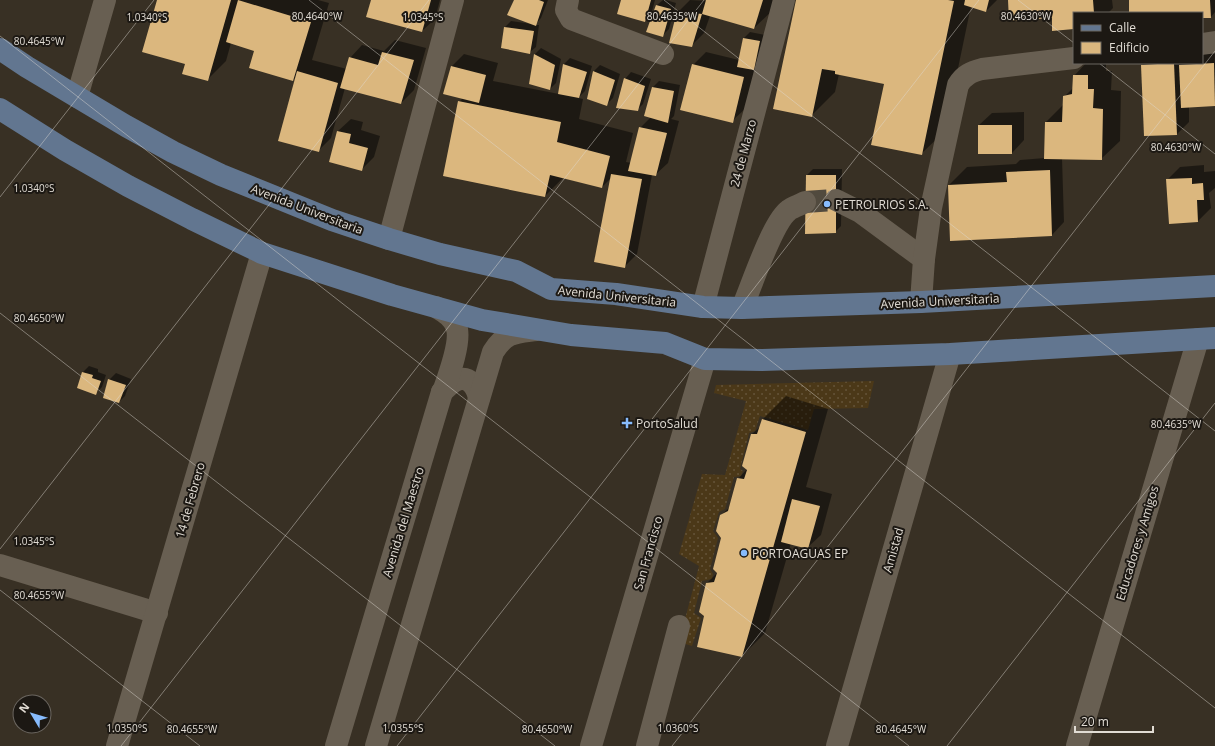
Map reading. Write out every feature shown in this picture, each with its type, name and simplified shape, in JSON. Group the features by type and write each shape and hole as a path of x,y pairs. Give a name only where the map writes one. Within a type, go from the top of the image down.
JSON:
{"main road":[{"name":"Avenida Universitaria","path":"0,49 27,67 126,126 166,148 221,175 332,220 440,254 516,271 552,289 616,294 703,307 742,308 921,302 1215,286"},
{"path":"0,109 65,150 128,186 262,253 392,295 482,320 571,335 665,343 705,359 762,360 950,354 1206,339"}],"street":[{"path":"77,97 105,0"},
{"path":"389,239 453,0"},
{"path":"568,0 566,10 571,19 663,54"},
{"name":"24 de Marzo","path":"703,307 784,0"},
{"path":"1203,44 1215,42"},
{"path":"921,302 924,259 931,208 960,80 970,73 982,69 1073,58"},
{"path":"836,200 860,212 924,259"},
{"path":"742,308 771,236 779,222 788,211 805,202"},
{"name":"14 de Febrero","path":"117,746 262,253"},
{"name":"Avenida del Maestro","path":"336,746 457,346 459,334 456,326 450,316 436,307"},
{"path":"376,746 493,352 499,342 507,336 537,330"},
{"name":"Educadores y Amigos","path":"1077,746 1206,339"},
{"name":"Amistad","path":"838,746 950,354"},
{"name":"San Francisco","path":"594,745 705,359"},
{"path":"442,392 457,380 466,379 474,384 479,398"},
{"path":"0,565 157,613"},
{"path":"647,746 679,626"}],"shaded area":[{"path":"874,381 868,408 814,409 808,430 760,416 755,431 749,433 740,469 743,471 741,476 734,477 725,509 719,512 713,531 718,538 710,569 713,574 712,579 702,581 694,613 701,618 692,646 679,642 699,566 679,554 702,474 725,475 746,401 714,393 716,385"}],"building":[{"path":"157,0 231,0 208,81 182,74 185,64 142,52"},
{"path":"238,0 311,22 293,81 249,68 254,51 226,42"},
{"path":"371,0 431,0 422,32 366,17"},
{"path":"514,0 539,0 544,2 536,26 507,15"},
{"path":"621,0 651,0 645,22 617,14"},
{"path":"706,0 763,0 754,29 702,14"},
{"path":"796,0 954,1 922,155 871,145 884,84 835,74 835,71 822,69 812,117 773,109"},
{"path":"965,0 989,0 986,12 964,5"},
{"path":"1008,0 1093,0 1094,12 1073,12 1073,29 1052,31 1052,18 1009,21"},
{"path":"1129,0 1210,0 1211,18 1203,18 1203,12 1129,12"},
{"path":"656,5 671,9 663,37 646,32"},
{"path":"677,11 702,14 692,47 669,43"},
{"path":"504,27 534,31 530,54 501,48"},
{"path":"743,38 760,41 754,70 737,67"},
{"path":"382,52 414,60 401,104 340,88 349,57 378,65"},
{"path":"534,54 555,65 550,90 529,84"},
{"path":"1214,63 1215,106 1181,108 1179,65"},
{"path":"563,64 587,72 579,98 558,94"},
{"path":"692,64 744,77 733,123 680,110"},
{"path":"1174,64 1177,135 1144,136 1141,65"},
{"path":"451,66 486,75 479,103 443,94"},
{"path":"297,71 338,83 319,152 278,141"},
{"path":"593,71 615,80 607,106 587,99"},
{"path":"1073,75 1088,75 1088,89 1094,89 1093,108 1103,109 1102,160 1044,159 1045,122 1062,122 1063,96 1072,94"},
{"path":"624,78 645,86 638,111 616,108"},
{"path":"652,87 674,91 668,123 644,116"},
{"path":"458,101 561,122 557,142 610,156 602,188 550,175 545,197 443,176"},
{"path":"978,125 1012,125 1012,154 978,154"},
{"path":"639,127 667,133 656,176 628,171"},
{"path":"337,131 351,134 349,143 368,148 362,171 329,162"},
{"path":"1050,170 1052,236 950,241 948,185 1007,182 1006,172"},
{"path":"611,174 642,179 625,268 594,262"},
{"path":"806,175 836,175 836,233 805,234"},
{"path":"1192,178 1192,184 1203,183 1204,200 1197,200 1198,222 1169,224 1166,179"},
{"path":"82,372 93,375 92,378 101,381 96,395 77,388"},
{"path":"108,379 126,385 119,403 103,398"},
{"name":"PORTOAGUAS EP","path":"762,419 806,432 742,657 697,647 704,616 699,612 706,583 714,582 717,573 713,569 721,538 716,531 720,515 728,511 737,478 744,479 747,470 742,466 751,434 757,434"},
{"path":"792,499 820,506 808,549 781,542"}],"tunnel":[{"path":"805,202 836,200"}],"place":[{"name":"PETROLRIOS S.A.","path":"827,204"},
{"name":"PortoSalud","path":"627,423"},
{"name":"PORTOAGUAS EP","path":"744,553"}]}
